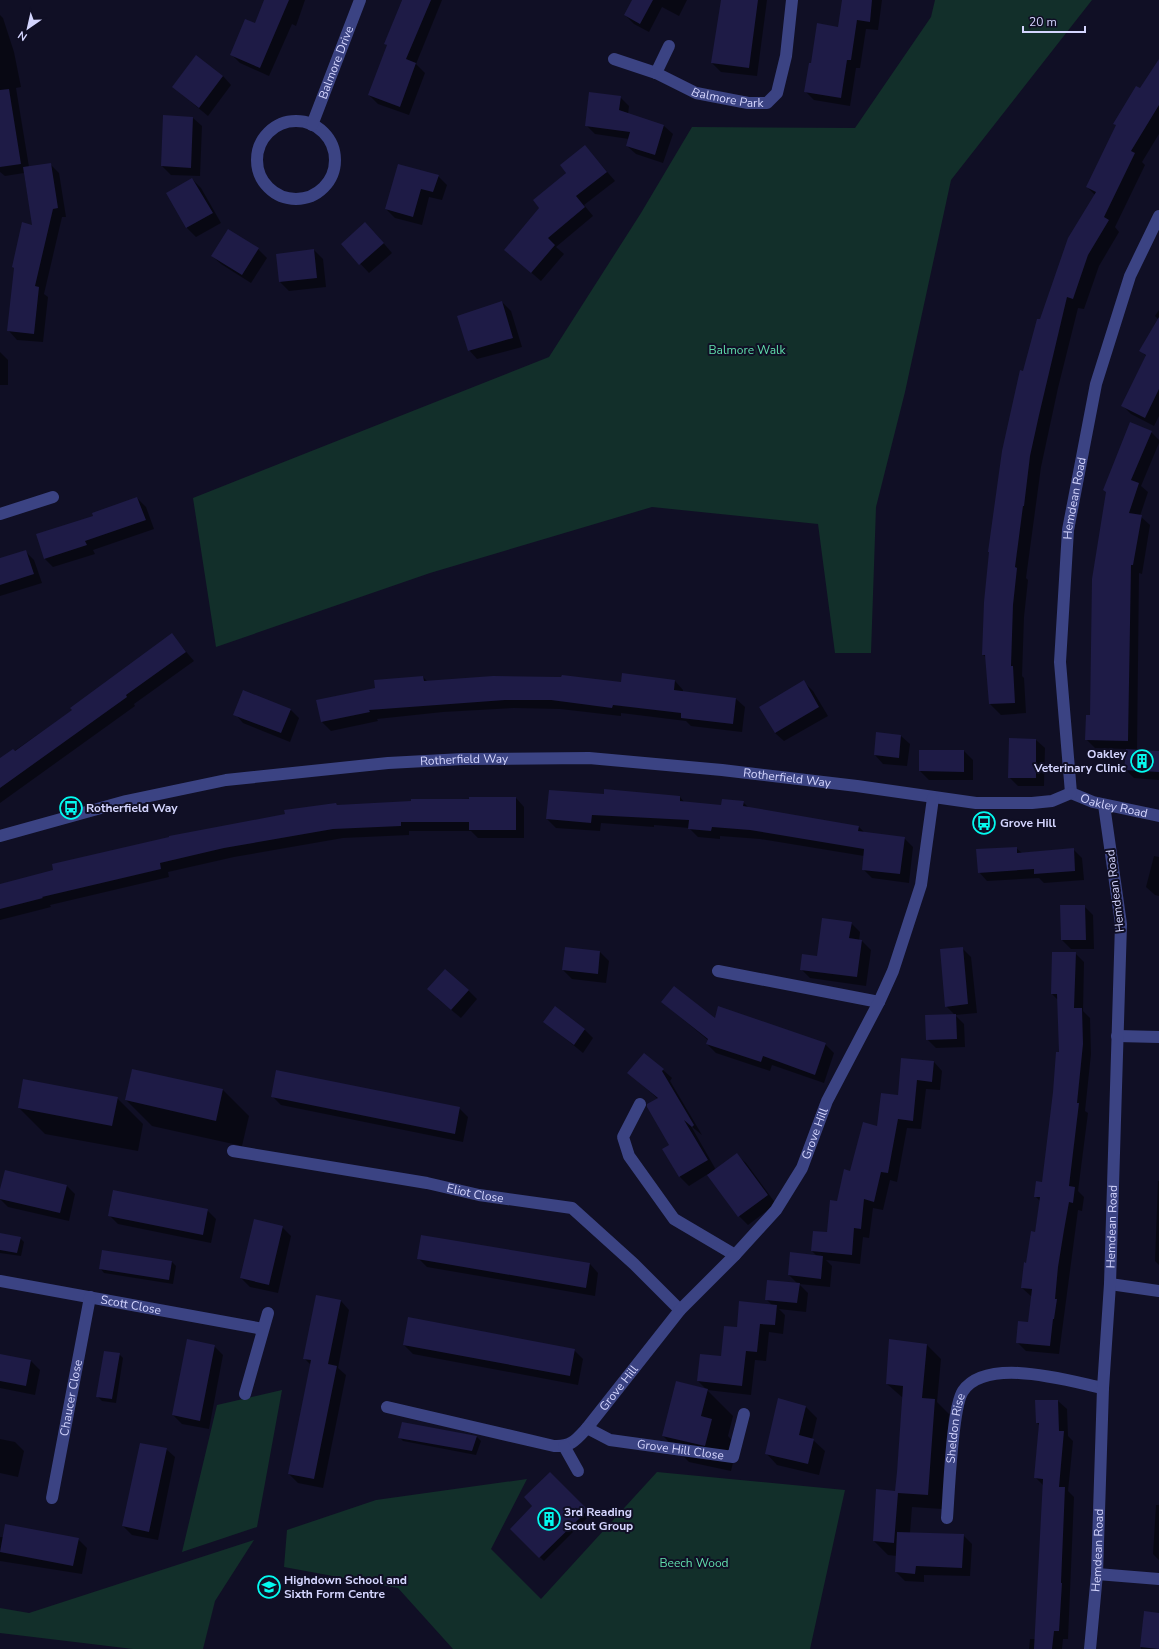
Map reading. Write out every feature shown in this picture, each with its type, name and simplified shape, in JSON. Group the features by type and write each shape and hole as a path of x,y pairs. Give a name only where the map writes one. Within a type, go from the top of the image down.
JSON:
{"street":[{"name":"Balmore Drive","path":"312,124 360,0"},
{"name":"Balmore Park","path":"614,59 656,73 696,94 748,103 767,103 777,93 786,56 792,0"},
{"path":"656,73 669,46"},
{"path":"297,121 312,124 325,133 333,146 336,161 333,176 324,188 312,196 296,200 281,197 268,188 260,175 256,160 260,145 268,132 282,124 297,121"},
{"name":"Hemdean Road","path":"1071,793 1060,662 1068,530 1096,384 1130,276 1159,216"},
{"path":"0,514 53,497"},
{"name":"Rotherfield Way","path":"0,836 126,801 226,780 388,763 463,758 589,758 842,784 933,798"},
{"path":"933,798 976,803 1032,803 1052,801 1071,793"},
{"name":"Oakley Road","path":"1071,793 1104,805 1159,816"},
{"name":"Grove Hill","path":"564,1446 574,1441 587,1428 680,1310 735,1256 776,1210 802,1168 827,1101 879,1002 893,971 921,885 933,798"},
{"name":"Hemdean Road","path":"1090,1649 1096,1574 1103,1388 1110,1284 1121,924 1104,805"},
{"path":"718,971 879,1002"},
{"path":"1117,1036 1159,1037"},
{"path":"640,1104 623,1137 629,1156 674,1220 735,1256"},
{"name":"Eliot Close","path":"233,1151 426,1183 479,1195 572,1208 634,1264 680,1310"},
{"name":"Scott Close","path":"0,1281 263,1328"},
{"path":"1110,1284 1159,1291"},
{"name":"Chaucer Close","path":"52,1498 90,1297"},
{"path":"245,1394 268,1313"},
{"name":"Sheldon Rise","path":"947,1518 956,1415 962,1392 972,1381 986,1375 1035,1373 1103,1388"},
{"path":"388,1407 554,1446 564,1446 578,1471"},
{"name":"Grove Hill Close","path":"587,1428 610,1440 733,1457 744,1414"},
{"path":"1096,1574 1159,1578"}],"green space":[{"name":"Balmore Walk","path":"935,0 1092,0 951,180 905,392 876,507 871,653 835,653 818,524 652,507 430,573 216,647 193,498 549,357 641,213 692,127 855,128 931,17"},
{"path":"282,1390 257,1527 182,1552 217,1405"},
{"name":"Beech Wood","path":"657,1472 845,1490 810,1649 453,1649 398,1588 284,1567 287,1530 376,1500 527,1479 491,1549 541,1599"},
{"path":"254,1540 215,1601 203,1649 133,1649 0,1633 0,1608 29,1613"}],"building":[{"path":"264,0 289,0 260,68 230,55 245,19 255,23"},
{"path":"402,0 431,0 406,59 416,63 400,107 368,95 387,45 384,44"},
{"path":"632,0 653,0 640,24 624,15"},
{"path":"721,0 758,0 749,68 711,63"},
{"path":"842,0 872,0 870,22 857,20 851,60 847,60 841,98 804,92 809,63 811,63 817,23 838,27"},
{"path":"196,55 223,76 199,108 172,87"},
{"path":"1159,59 1159,105 1131,151 1135,153 1104,217 1109,220 1088,255 1073,299 1067,297 1030,456 1015,567 1017,568 1013,605 1011,666 1013,666 1015,703 989,704 985,655 982,655 988,552 1002,451 1020,370 1023,371 1037,319 1040,319 1068,238 1096,192 1086,187 1116,125 1113,124 1136,86 1140,88"},
{"path":"9,89 21,164 0,167 0,90"},
{"path":"589,92 621,96 619,110 664,125 655,155 626,146 630,132 585,126"},
{"path":"163,115 193,117 191,168 161,166"},
{"path":"585,145 607,172 576,196 585,207 548,238 555,245 531,273 504,250 539,208 533,200 566,173 560,165"},
{"path":"51,163 58,208 53,209 35,286 39,287 34,334 7,331 14,268 12,267 22,222 32,225 23,167"},
{"path":"398,164 439,175 433,192 421,189 413,217 385,209"},
{"path":"192,178 213,213 186,228 166,193"},
{"path":"365,222 384,243 359,265 341,244"},
{"path":"228,229 259,248 242,275 211,256"},
{"path":"314,249 317,278 279,282 276,254"},
{"path":"502,301 513,338 468,351 457,316"},
{"path":"1159,317 1159,389 1145,418 1121,406 1146,355 1139,351"},
{"path":"1130,422 1152,431 1131,480 1139,483 1129,513 1142,515 1133,565 1131,565 1128,741 1085,740 1086,715 1090,715 1092,579 1106,492 1103,490"},
{"path":"137,497 146,520 85,541 87,545 44,559 36,534 93,516 92,513"},
{"path":"26,550 34,574 0,585 0,558"},
{"path":"172,633 186,652 126,695 127,697 0,788 0,758 13,749 15,751 72,710 70,708"},
{"path":"622,673 675,680 674,690 736,698 733,724 681,718 681,713 613,705 612,708 551,700 505,700 369,710 370,712 321,722 316,700 375,688 374,680 423,676 424,681 493,676 561,677 562,675 621,682"},
{"path":"804,680 819,707 775,733 759,707"},
{"path":"243,690 291,709 281,733 233,715"},
{"path":"876,732 901,735 899,758 874,755"},
{"path":"1009,738 1036,739 1036,778 1008,778"},
{"name":"Oakley Veterinary Clinic","path":"1126,749 1159,751 1159,772 1124,770"},
{"path":"919,750 964,750 964,772 919,771"},
{"path":"604,789 680,796 680,801 721,805 722,799 744,801 743,806 859,826 858,831 905,837 900,874 862,870 864,849 750,830 712,827 711,831 688,829 689,820 592,815 591,823 546,819 549,790 604,794"},
{"path":"469,797 516,797 516,830 469,830 469,822 401,822 401,826 333,829 224,848 160,863 161,869 42,897 43,898 0,909 0,884 53,870 52,864 169,836 285,814 284,810 336,803 337,805 411,801 411,799 469,799"},
{"path":"1017,847 1017,853 1074,848 1075,871 1034,874 1034,869 978,873 976,849"},
{"path":"1060,905 1085,905 1086,940 1061,940"},
{"path":"822,918 852,922 849,938 862,940 857,977 800,970 802,954 817,956"},
{"path":"565,947 600,951 598,974 562,970"},
{"path":"963,947 968,1004 945,1007 940,949"},
{"path":"1052,952 1076,952 1074,1008 1082,1008 1083,1044 1077,1103 1079,1103 1069,1186 1075,1187 1073,1203 1069,1202 1058,1267 1055,1299 1057,1299 1050,1346 1016,1343 1018,1321 1028,1322 1032,1289 1021,1288 1024,1262 1026,1263 1031,1231 1035,1232 1040,1197 1034,1197 1036,1181 1042,1182 1053,1092 1056,1052 1059,1052 1057,994 1051,994"},
{"path":"445,969 469,990 451,1010 427,989"},
{"path":"674,986 715,1018 718,1006 826,1043 815,1075 763,1056 761,1062 706,1044 708,1039 661,1002"},
{"path":"555,1006 585,1029 574,1045 543,1022"},
{"path":"956,1014 957,1039 926,1040 925,1015"},
{"path":"644,1053 664,1069 662,1071 694,1125 692,1127 684,1120 708,1160 679,1177 662,1149 669,1145 647,1107 647,1104 658,1098 627,1073"},
{"path":"901,1058 934,1061 932,1082 917,1080 913,1121 898,1119 888,1173 881,1172 874,1202 864,1199 861,1229 854,1228 852,1255 811,1251 813,1231 827,1232 830,1200 837,1201 844,1169 850,1171 863,1122 877,1126 881,1093 898,1095"},
{"path":"132,1069 223,1089 216,1121 125,1100"},
{"path":"276,1070 460,1107 455,1134 271,1097"},
{"path":"23,1079 118,1097 112,1126 18,1108"},
{"path":"737,1153 768,1195 738,1217 707,1175"},
{"path":"5,1170 67,1185 60,1213 0,1199 0,1189"},
{"path":"113,1190 208,1209 203,1235 108,1216"},
{"path":"254,1219 283,1226 269,1285 240,1278"},
{"path":"0,1233 21,1237 17,1253 0,1250"},
{"path":"421,1235 590,1263 586,1288 417,1259"},
{"path":"102,1250 172,1261 169,1280 99,1269"},
{"path":"790,1252 823,1256 821,1279 788,1275"},
{"path":"767,1280 800,1283 797,1303 765,1300"},
{"path":"316,1295 341,1300 328,1364 337,1366 314,1479 288,1474 311,1360 303,1359"},
{"path":"739,1301 777,1305 775,1325 760,1324 757,1352 746,1351 742,1386 697,1381 700,1354 721,1356 724,1326 737,1327"},
{"path":"408,1317 575,1349 570,1376 403,1345"},
{"path":"187,1339 215,1345 200,1421 172,1415"},
{"path":"889,1339 927,1344 922,1398 935,1399 928,1495 898,1493 894,1543 873,1541 876,1489 895,1491 897,1472 903,1386 886,1384"},
{"path":"104,1351 120,1353 112,1399 96,1397"},
{"path":"0,1354 31,1360 26,1386 0,1381"},
{"path":"676,1381 708,1389 701,1416 712,1419 705,1446 662,1436"},
{"path":"778,1398 806,1406 799,1435 814,1439 808,1464 765,1454"},
{"path":"1035,1400 1058,1400 1059,1431 1064,1431 1059,1487 1065,1487 1062,1583 1059,1631 1054,1631 1052,1649 1034,1649 1043,1479 1034,1478 1039,1423 1036,1423"},
{"path":"402,1422 477,1436 472,1451 398,1438"},
{"path":"140,1443 167,1448 149,1532 122,1526"},
{"name":"3rd Reading Scout Group","path":"550,1472 588,1510 539,1558 510,1529 532,1506 524,1497"},
{"path":"5,1524 79,1538 73,1566 0,1552"},
{"path":"897,1532 964,1534 962,1568 916,1566 915,1574 895,1572"},
{"path":"1144,1611 1159,1613 1159,1649 1140,1647"}],"place":[{"name":"Oakley Veterinary Clinic","path":"1142,761"},
{"name":"Rotherfield Way","path":"71,808"},
{"name":"Grove Hill","path":"984,823"},
{"name":"3rd Reading Scout Group","path":"549,1519"},
{"name":"Highdown School and Sixth Form Centre","path":"269,1587"}]}
